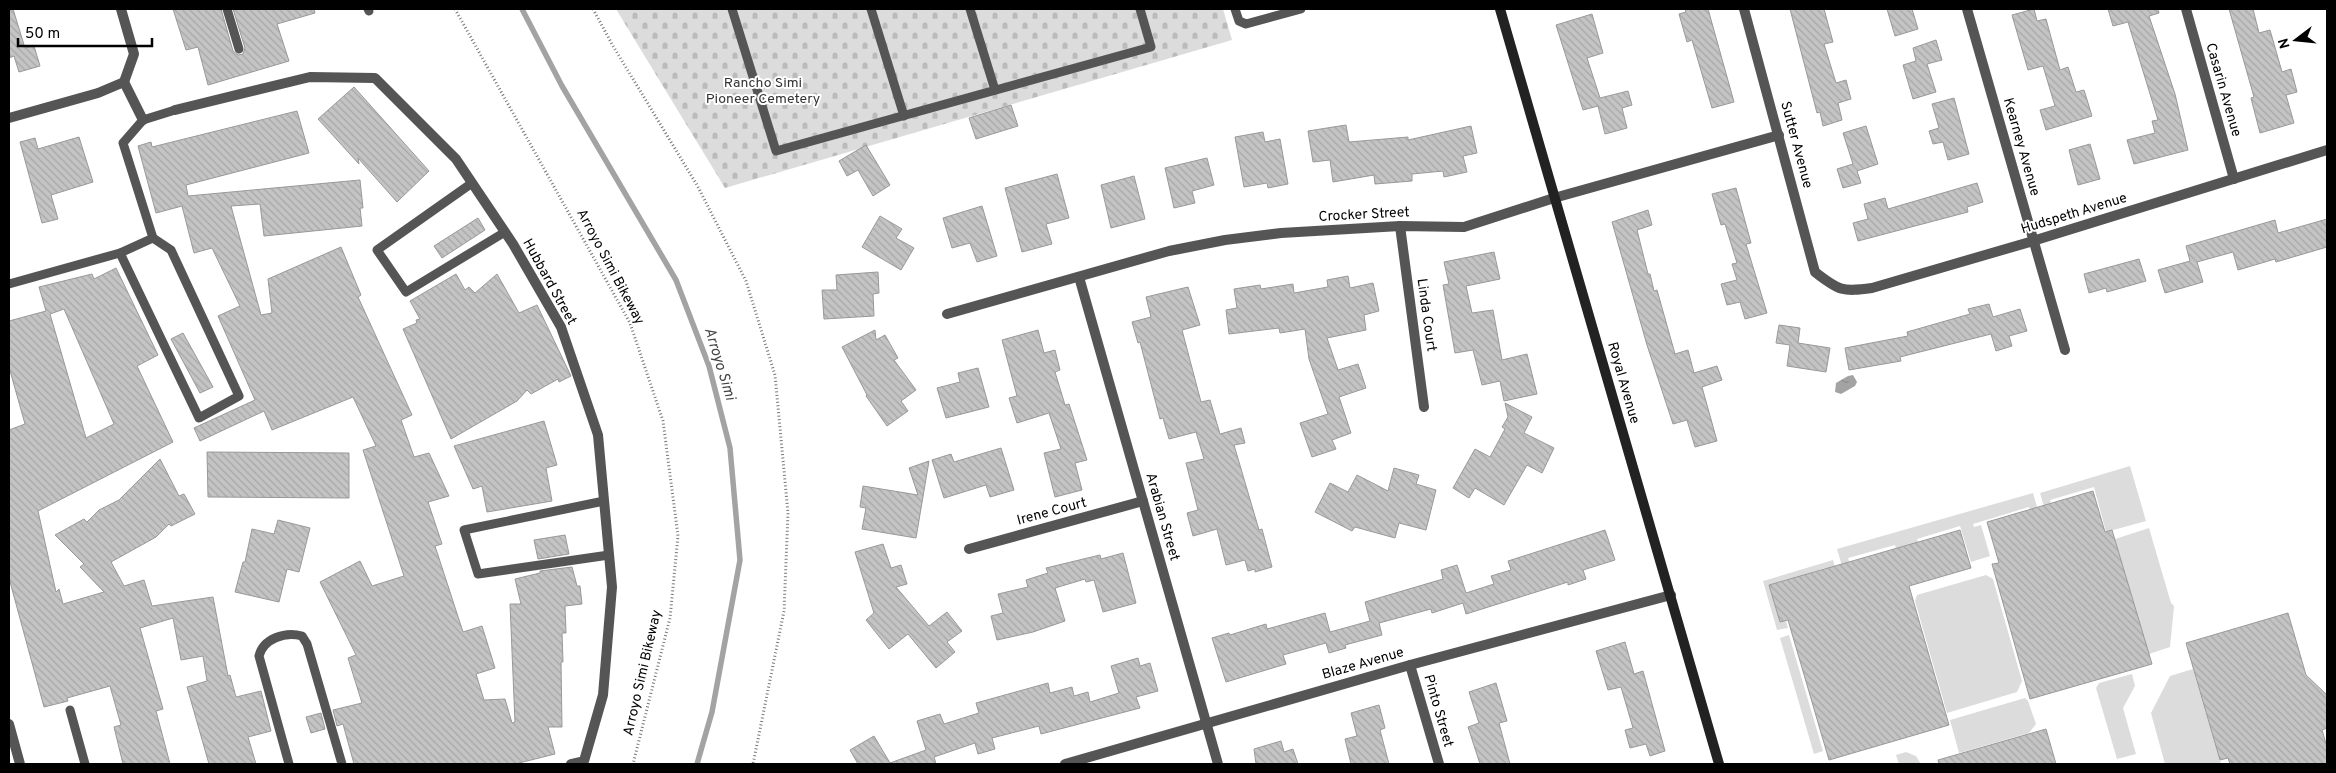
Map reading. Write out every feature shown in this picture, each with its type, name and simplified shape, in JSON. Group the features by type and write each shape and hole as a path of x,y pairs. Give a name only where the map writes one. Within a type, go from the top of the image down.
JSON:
{"main road":[{"name":"Royal Avenue","path":"1500,9 1719,764"}],"street":[{"path":"121,9 134,54 124,82 142,120"},
{"name":"Sutter Avenue","path":"1744,9 1816,272 1828,283"},
{"name":"Kearney Avenue","path":"1967,9 2064,350"},
{"name":"Casarin Avenue","path":"2186,9 2234,179"},
{"name":"Hubbard Street","path":"175,110 310,77 375,78 456,159 505,232 561,327 598,436 612,587 603,696 584,761 571,764"},
{"path":"9,118 98,93 124,82"},
{"name":"Crocker Street","path":"947,314 1169,251 1225,240 1281,233 1400,226 1464,227 1554,198 1779,135"},
{"name":"Hudspeth Avenue","path":"1828,283 1847,291 1872,288 2033,241 2327,150"},
{"name":"Linda Court","path":"1400,226 1424,407"},
{"name":"Arabian Street","path":"1078,277 1218,764"},
{"name":"Irene Court","path":"969,549 1143,501"},
{"name":"Blaze Avenue","path":"1065,764 1410,664 1671,595"},
{"name":"Pinto Street","path":"1410,664 1439,764"},
{"path":"9,729 20,764"}],"lane":[{"path":"226,9 239,50"},
{"path":"732,9 776,151 1152,46 1140,9"},
{"path":"871,9 904,116"},
{"path":"970,9 995,90"},
{"path":"1235,9 1239,20 1246,24 1301,9"},
{"path":"120,253 200,418 239,396 171,250 153,238 123,143 142,120 175,110"},
{"path":"472,183 377,250 406,292 505,232"},
{"path":"9,284 120,253 153,238"},
{"path":"604,501 464,530 478,574 609,555"},
{"path":"290,764 259,656 261,647 268,641 293,633 302,636 307,644 342,764"},
{"path":"70,710 85,764"}],"path":[{"name":"Arroyo Simi Bikeway","path":"455,9 630,323 663,421 678,536 670,618 633,764"},
{"path":"593,9 613,46 697,185 746,281 775,375 788,513 784,611 752,764"}],"green space":[{"name":"Rancho Simi Pioneer Cemetery","path":"616,9 1223,9 1232,40 725,188"},
{"path":"2130,466 2146,521 2106,532 2094,487 2050,500 2058,528 2051,531 2040,493"},
{"path":"2033,493 2046,538 2039,540 2029,507 1973,524 1974,527 1981,525 1990,556 1971,562 1960,526 1917,539 1928,576 1905,583 1895,545 1848,558 1858,592 1850,594 1837,549"},
{"path":"2149,528 2171,603 2174,606 2170,647 2149,654 2115,539"},
{"path":"1833,560 1844,599 1835,602 1825,568 1807,574 1817,608 1798,613 1788,579 1769,585 1780,622 1786,621 1788,628 1777,630 1763,581"},
{"path":"1986,575 1993,579 2022,681 2017,692 1947,713 1915,601 1917,595"},
{"path":"1789,635 1823,751 1814,754 1780,638"},
{"path":"2193,669 2221,764 2165,764 2151,713 2170,676"},
{"path":"2132,674 2135,686 2123,708 2136,754 2117,759 2096,688 2099,683"},
{"path":"2025,698 2028,701 2036,724 2029,733 1959,753 1950,720"},
{"path":"1906,752 1916,756 1921,764 1899,764 1896,755"}],"water":[{"path":"1853,375 1857,382 1855,386 1841,394 1835,392 1836,383"}],"building":[{"path":"9,9 13,9 25,48 34,46 40,66 19,72 14,56 9,58"},
{"path":"173,9 221,9 233,51 238,55 243,54 245,48 233,9 314,9 315,13 277,24 289,61 208,85 198,47 186,50"},
{"path":"1685,9 1708,9 1734,102 1712,108 1692,40 1687,42 1679,14 1686,12"},
{"path":"1790,9 1824,9 1833,42 1824,44 1836,83 1846,80 1851,99 1838,103 1842,120 1823,126 1820,112 1817,113"},
{"path":"1887,9 1912,9 1918,29 1895,36"},
{"path":"2034,9 2037,21 2046,19 2060,70 2068,67 2076,92 2084,90 2092,116 2046,130 2040,110 2055,106 2043,66 2028,70 2012,15"},
{"path":"2108,9 2158,9 2159,13 2149,16 2175,94 2188,150 2134,164 2127,140 2155,133 2152,121 2158,120 2128,22 2113,26"},
{"path":"2229,9 2253,9 2259,33 2270,30 2282,72 2291,69 2297,92 2286,95 2294,123 2260,133 2251,98 2254,97"},
{"path":"1592,14 1603,53 1587,58 1600,98 1628,91 1632,105 1622,108 1627,128 1605,134 1598,106 1583,110 1556,25"},
{"path":"1936,40 1942,60 1927,64 1936,92 1913,99 1903,65 1916,61 1913,48"},
{"path":"354,87 429,171 397,202 358,158 359,164 318,119"},
{"path":"1954,98 1969,154 1948,160 1943,142 1933,144 1929,131 1939,128 1932,104"},
{"path":"1011,105 1018,126 976,139 969,118"},
{"path":"297,111 309,153 186,185 188,196 360,180 363,208 360,208 362,226 264,236 260,204 231,206 261,315 272,313 268,279 341,247 361,295 358,297 412,415 401,420 414,457 429,453 449,496 428,502 442,544 435,546 463,632 482,626 495,668 476,674 484,700 505,699 512,723 515,722 510,604 521,604 515,579 540,573 540,571 572,567 577,586 580,586 582,604 565,606 566,633 562,633 563,662 561,662 562,727 548,727 555,754 515,764 354,764 343,724 337,726 333,710 362,703 348,658 356,655 320,582 360,561 372,586 404,576 363,450 376,446 353,397 272,430 264,411 200,441 194,428 255,400 218,316 240,306 212,248 194,253 182,206 156,213 138,146 151,142 152,147"},
{"path":"1346,125 1349,142 1408,137 1408,140 1471,126 1477,153 1463,156 1467,172 1444,177 1443,171 1412,174 1412,181 1375,184 1374,175 1333,182 1330,160 1313,162 1308,131"},
{"path":"1866,126 1878,164 1857,171 1861,183 1843,188 1837,169 1853,164 1843,133"},
{"path":"1263,132 1265,142 1280,139 1288,184 1268,188 1267,183 1244,187 1235,137"},
{"path":"79,137 93,182 51,195 58,219 42,223 20,142 35,138 38,149"},
{"path":"2090,144 2100,179 2078,185 2069,150"},
{"path":"866,145 890,185 873,196 858,170 847,176 839,161"},
{"path":"1207,158 1214,185 1192,191 1195,203 1174,208 1165,168"},
{"path":"1057,174 1069,218 1046,224 1052,244 1022,252 1005,188"},
{"path":"1134,176 1145,219 1111,228 1101,185"},
{"path":"1977,183 1983,202 1967,207 1968,212 1858,241 1853,223 1868,219 1864,204 1885,198 1888,209"},
{"path":"1736,188 1751,243 1746,244 1767,313 1745,319 1740,302 1727,305 1721,284 1737,280 1732,264 1737,263 1725,224 1721,225 1712,194"},
{"path":"982,206 997,256 977,262 970,243 952,248 943,218"},
{"path":"1648,210 1652,225 1637,230 1648,274 1650,274 1654,291 1657,290 1675,354 1688,350 1694,373 1717,366 1722,380 1702,387 1717,441 1695,447 1687,420 1673,424 1647,345 1612,222"},
{"path":"880,216 902,229 896,238 914,248 901,270 862,247"},
{"path":"478,218 485,230 442,258 434,246"},
{"path":"2327,219 2327,247 2276,262 2275,259 2238,270 2233,252 2197,262 2203,282 2165,293 2158,270 2190,261 2186,246 2275,220 2278,233"},
{"path":"1494,252 1500,279 1466,286 1472,313 1493,310 1502,360 1527,354 1537,394 1504,401 1500,381 1482,385 1473,350 1455,353 1443,285 1449,284 1444,262"},
{"path":"2139,259 2146,281 2107,292 2106,288 2089,293 2084,274"},
{"path":"116,268 158,355 137,366 173,442 38,511 56,592 59,589 63,604 104,592 80,567 84,564 55,535 84,519 87,522 99,510 119,500 160,459 179,496 184,494 195,514 171,526 169,524 156,537 111,562 124,586 144,580 152,606 213,597 228,676 230,675 236,697 261,691 271,731 248,737 256,764 209,764 187,687 207,681 203,656 181,660 173,618 140,628 163,709 156,711 170,764 123,764 114,727 121,725 110,686 67,698 68,701 44,707 9,578 9,430 25,424 9,367 9,321 46,311 39,287 92,274 94,279","holes":["64,309 114,424 86,438 50,314"]},
{"path":"878,272 879,293 873,294 874,316 824,319 822,290 837,290 836,275"},
{"path":"456,274 465,290 469,287 475,293 497,274 519,313 537,305 571,376 559,382 558,379 531,394 527,390 517,401 451,439 403,329 417,323 416,320 420,319 410,301"},
{"path":"1348,276 1350,288 1373,283 1379,311 1364,315 1366,330 1327,338 1338,370 1358,364 1366,388 1339,397 1351,433 1332,440 1336,449 1312,457 1300,423 1328,414 1309,359 1305,329 1280,333 1279,328 1229,334 1226,310 1237,308 1234,289 1260,285 1261,289 1293,284 1294,293 1328,287 1327,280"},
{"path":"1188,287 1200,325 1182,330 1201,402 1210,400 1220,434 1241,428 1245,443 1234,445 1259,530 1262,529 1272,567 1255,572 1255,569 1248,571 1245,560 1226,565 1217,529 1193,536 1187,513 1198,510 1186,463 1204,459 1196,432 1169,439 1163,418 1160,419 1140,342 1138,343 1132,322 1151,317 1146,297"},
{"path":"1989,304 1993,317 2020,309 2027,331 2009,336 2012,346 1996,351 1991,334 1900,357 1901,361 1849,370 1845,348 1908,336 1907,332 1970,314 1968,309"},
{"path":"1779,325 1800,328 1798,343 1830,348 1826,372 1787,366 1790,345 1776,343"},
{"path":"875,330 876,340 885,335 898,358 894,360 916,390 901,401 908,411 887,426 866,396 842,347"},
{"path":"1038,330 1044,353 1055,350 1060,370 1055,372 1065,405 1069,404 1087,460 1075,463 1082,490 1055,497 1044,453 1061,449 1049,413 1017,423 1009,398 1017,396 1002,340"},
{"path":"183,333 213,387 200,393 171,339"},
{"path":"978,368 989,407 946,418 937,388 960,382 958,373"},
{"path":"1505,403 1532,417 1524,433 1554,448 1542,473 1527,465 1504,505 1475,488 1469,498 1453,488 1475,449 1490,457 1505,429 1502,427 1508,417"},
{"path":"544,421 557,465 546,468 552,501 487,512 482,486 473,489 454,446"},
{"path":"1001,448 1014,490 990,497 986,485 944,498 932,460 951,454 954,462"},
{"path":"207,452 349,453 349,498 208,497"},
{"path":"929,461 916,538 862,529 866,508 860,507 863,486 918,495 909,468"},
{"path":"1394,468 1419,475 1416,484 1436,490 1426,530 1399,523 1395,538 1355,527 1352,531 1315,512 1330,483 1348,492 1357,475 1388,491"},
{"path":"2093,491 2105,532 2112,530 2152,664 2030,699 1992,564 1999,563 1987,522"},
{"path":"278,520 310,528 299,572 287,569 279,602 235,592 243,562 245,562 252,529 274,534"},
{"path":"1605,530 1615,560 1583,570 1586,579 1568,585 1568,582 1466,614 1463,603 1432,613 1431,609 1379,623 1382,635 1345,645 1346,648 1329,653 1326,643 1283,655 1286,664 1226,682 1212,638 1229,633 1230,635 1266,624 1267,629 1325,613 1330,632 1370,621 1365,602 1443,579 1441,570 1457,565 1466,593 1494,584 1491,576 1511,570 1508,561"},
{"path":"1960,530 1971,568 1909,586 1949,725 1829,760 1788,620 1780,622 1769,585"},
{"path":"565,535 569,554 538,559 534,540"},
{"path":"883,544 891,568 901,565 907,584 896,587 929,626 947,612 962,631 947,642 955,652 936,668 908,634 889,649 866,620 874,613 855,552"},
{"path":"1123,553 1136,603 1103,612 1094,580 1086,582 1085,579 1055,588 1065,621 1033,632 997,640 991,616 1003,613 998,594 1028,587 1026,580 1048,573 1046,568 1100,555 1101,559"},
{"path":"2288,613 2306,675 2327,695 2327,728 2322,730 2327,747 2327,764 2230,764 2228,758 2220,760 2186,643"},
{"path":"1625,642 1634,674 1643,671 1665,751 1650,756 1646,744 1630,748 1625,730 1633,728 1621,687 1608,690 1596,651"},
{"path":"1138,658 1140,666 1150,663 1158,691 1136,697 1140,708 1041,734 1039,726 992,738 995,749 978,754 975,743 934,757 936,764 858,764 850,750 874,736 890,763 926,750 917,721 940,714 944,724 979,713 976,703 1048,683 1050,693 1072,687 1074,696 1088,692 1090,702 1119,693 1111,666"},
{"path":"1496,683 1507,721 1499,723 1510,764 1480,764 1468,727 1479,723 1469,692"},
{"path":"1379,705 1385,728 1380,730 1389,764 1351,764 1345,739 1357,736 1351,713"},
{"path":"321,713 325,729 311,733 306,717"},
{"path":"2046,729 2056,764 1939,764 1938,760"},
{"path":"1281,741 1284,752 1293,749 1298,764 1256,764 1254,749"}],"waterway":[{"name":"Arroyo Simi","path":"522,9 562,86 676,280 709,366 730,448 740,560 712,712 697,764"}]}
